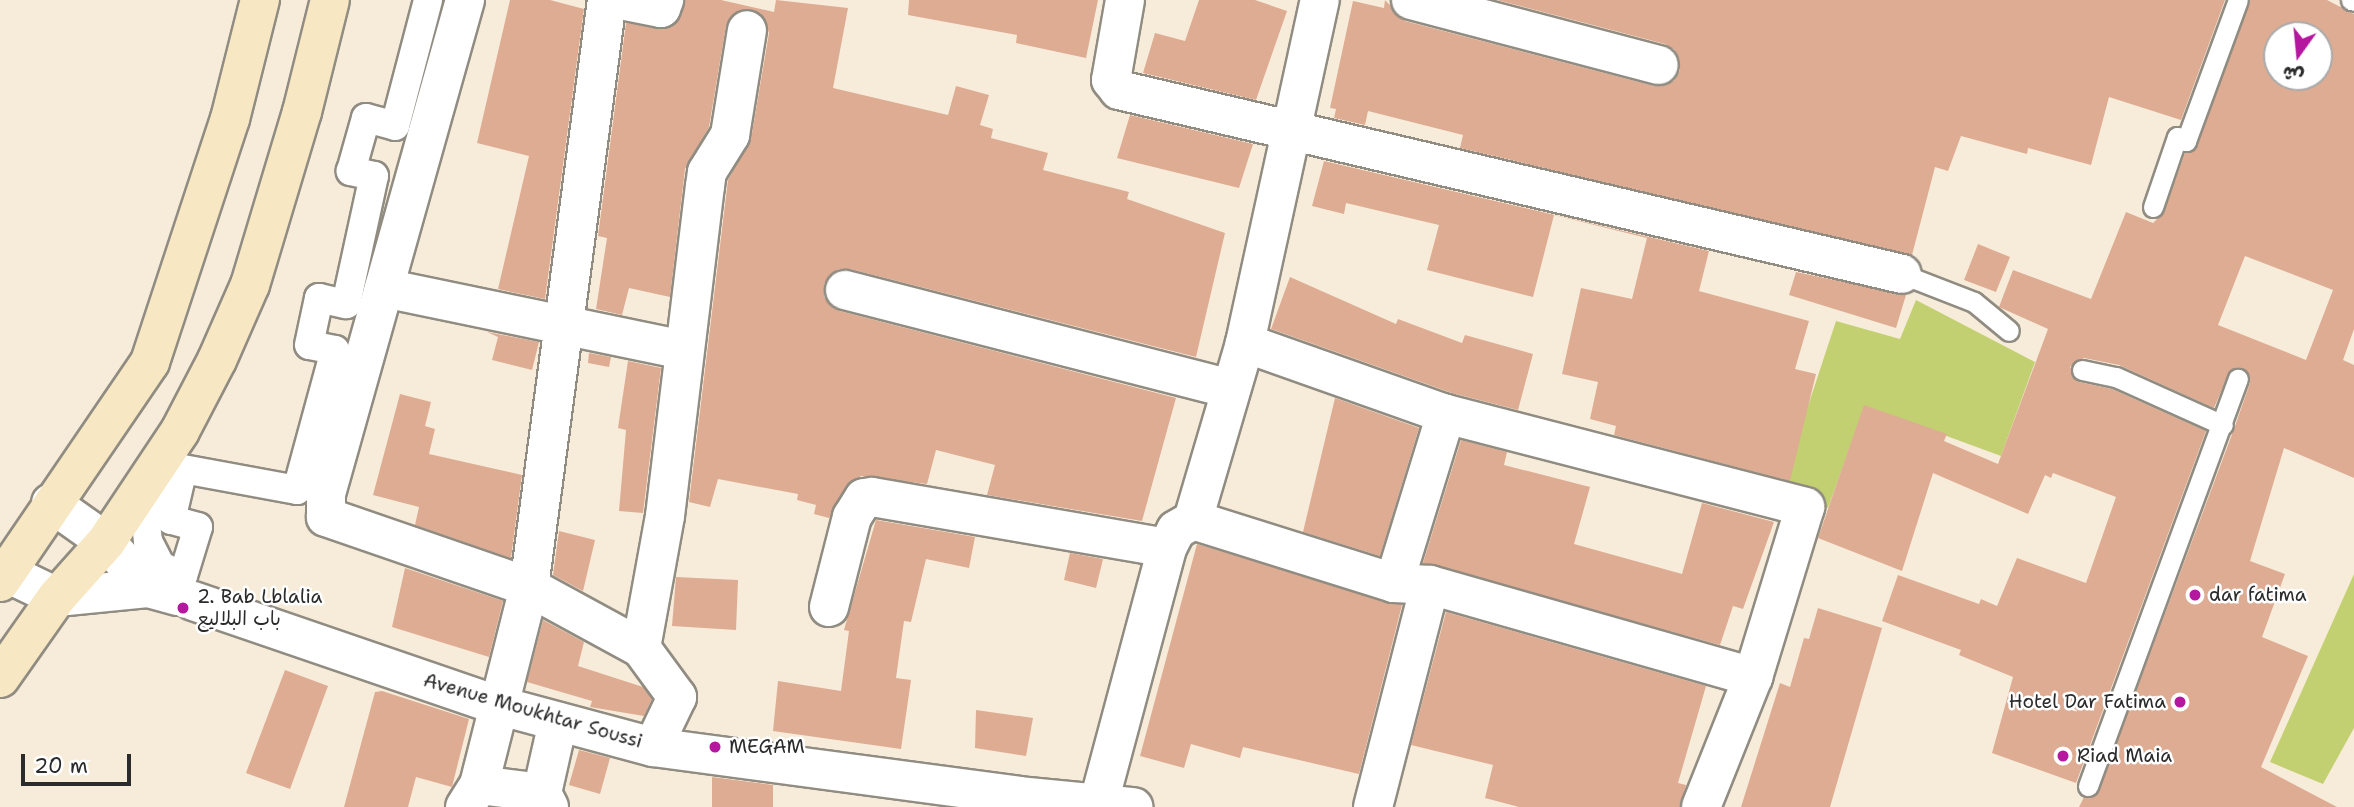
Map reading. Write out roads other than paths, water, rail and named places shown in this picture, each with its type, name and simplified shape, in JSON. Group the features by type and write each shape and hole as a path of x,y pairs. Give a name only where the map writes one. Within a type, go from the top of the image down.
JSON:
{"main road":[{"path":"3,577 51,503 150,362 230,119 260,0"},
{"path":"0,678 57,597 106,542 180,431 250,285 302,112 330,0"}],"street":[{"path":"342,0 263,278 195,432 145,513 156,560 183,576 198,527 171,520 183,469 297,490 335,350 309,345 319,298 346,304 374,176 351,171 366,118 395,126 428,0"},
{"path":"464,0 326,494 326,517 529,587 641,648 677,697 653,747"},
{"path":"558,722 545,800 472,796 529,587 607,0"},
{"path":"621,0 661,8 664,0"},
{"path":"1125,0 1111,79 1116,88 1218,117 1292,129 1902,274"},
{"path":"1116,805 1167,548 1176,530 1193,520 1245,343 1320,0"},
{"path":"1411,0 1659,65"},
{"path":"641,648 665,516 707,172 730,135 747,30"},
{"path":"384,288 684,349"},
{"path":"845,290 1231,389"},
{"path":"1245,343 1446,414 1805,508 1753,677 1701,807"},
{"path":"1373,807 1412,584 1446,414"},
{"path":"829,607 852,517 864,498 872,497 1167,548"},
{"name":"Avenue Moukhtar Soussi","path":"51,503 173,595 497,705 653,747 1017,802 1116,805"},
{"path":"1193,520 1412,584 1753,677"},
{"path":"3,577 57,597"},
{"name":"Avenue Moukhtar Soussi","path":"57,597 173,595"}],"lane":[{"path":"2153,207 2177,138 2186,141 2238,0"},
{"path":"1902,274 1974,302 2008,331"},
{"path":"2082,370 2116,377 2223,425"},
{"path":"2088,786 2238,379"}],"place":[{"name":"dar fatima","path":"2195,595"},
{"name":"2. Bab Lblalia باب البلاليع","path":"183,608"},
{"name":"Hotel Dar Fatima","path":"2180,702"},
{"name":"MEGAM","path":"715,747"},
{"name":"Riad Maia","path":"2063,756"}]}
